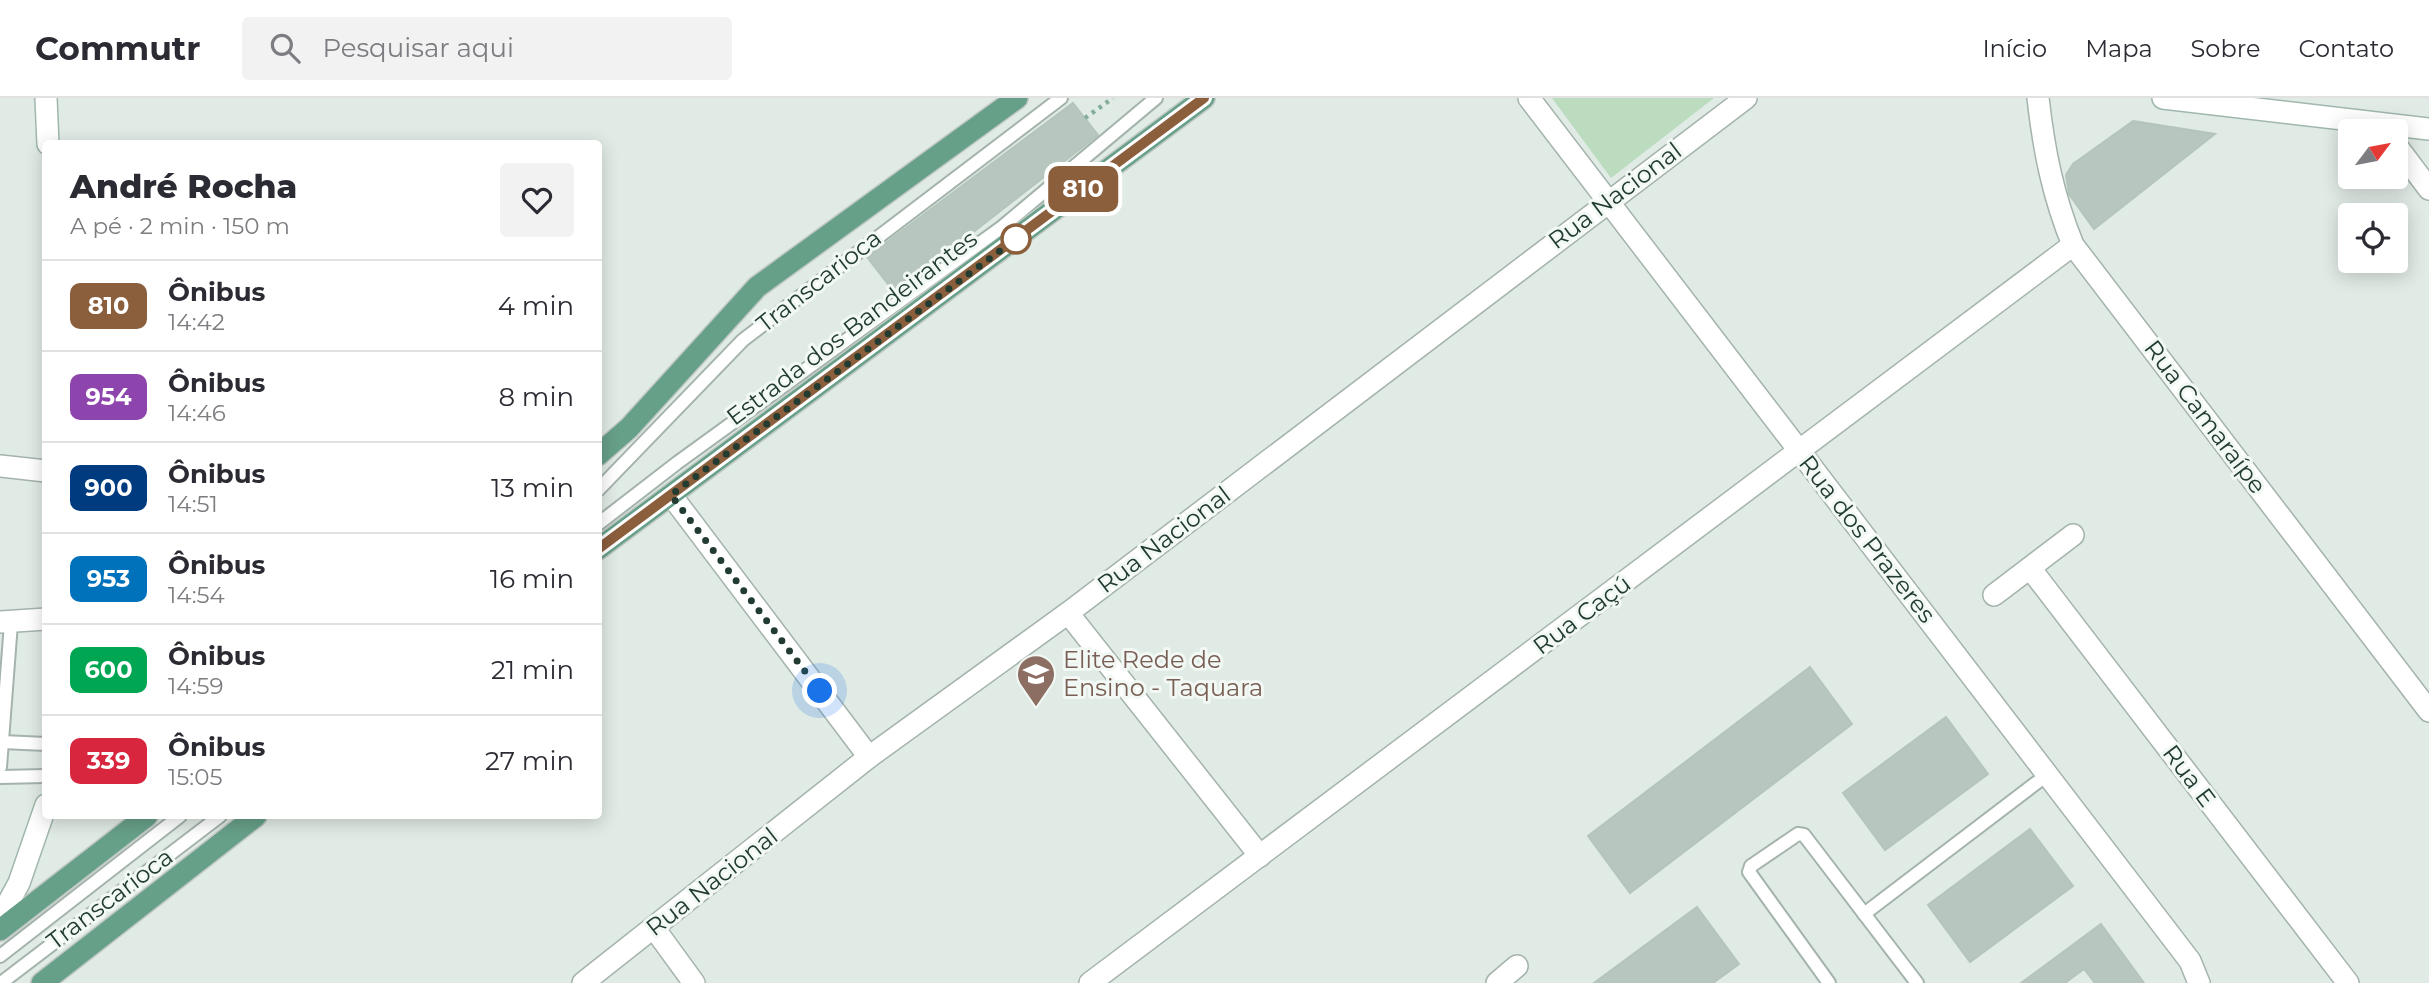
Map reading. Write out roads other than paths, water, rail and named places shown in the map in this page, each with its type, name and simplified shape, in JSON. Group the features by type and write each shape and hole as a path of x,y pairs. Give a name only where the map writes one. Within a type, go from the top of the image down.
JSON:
{"main road":[{"path":"602,452 629,428 758,287 1017,98"},
{"name":"Estrada dos Bandeirantes","path":"602,546 1204,98"},
{"path":"0,930 142,819"},
{"path":"42,983 252,819"}],"street":[{"path":"46,98 48,140"},
{"name":"Rua dos Prazeres","path":"1529,98 2190,961 2199,983"},
{"name":"Rua Nacional","path":"583,983 869,757 1068,613 1746,98"},
{"name":"Rua Camaraípe","path":"2038,98 2047,169 2057,208 2073,245 2429,711"},
{"path":"2163,98 2265,104 2339,119"},
{"path":"2408,129 2429,129"},
{"path":"2408,161 2429,189"},
{"name":"Rua Caçú","path":"1090,983 2073,245"},
{"path":"0,466 42,471"},
{"path":"671,495 869,757"},
{"path":"1994,595 2073,535"},
{"name":"Rua E","path":"2030,568 2348,983"},
{"path":"1068,613 1260,856"},
{"path":"5,622 42,619"},
{"path":"0,918 19,883 42,817"},
{"path":"654,928 694,983"},
{"path":"1497,983 1517,966"}],"lane":[{"name":"Transcarioca","path":"602,485 743,340 1061,98"},
{"path":"602,521 677,463 1002,228 1156,98"},
{"path":"0,767 5,622"},
{"path":"2,742 42,744"},
{"path":"1864,914 2048,774"},
{"path":"0,777 42,776"},
{"name":"Transcarioca","path":"0,956 176,819"},
{"name":"Transcarioca","path":"1,983 216,819"},
{"path":"1829,983 1751,879 1751,866 1792,836 1804,835 1917,983"}],"place":[{"name":"Elite Rede de Ensino - Taquara","path":"1036,708"}]}
